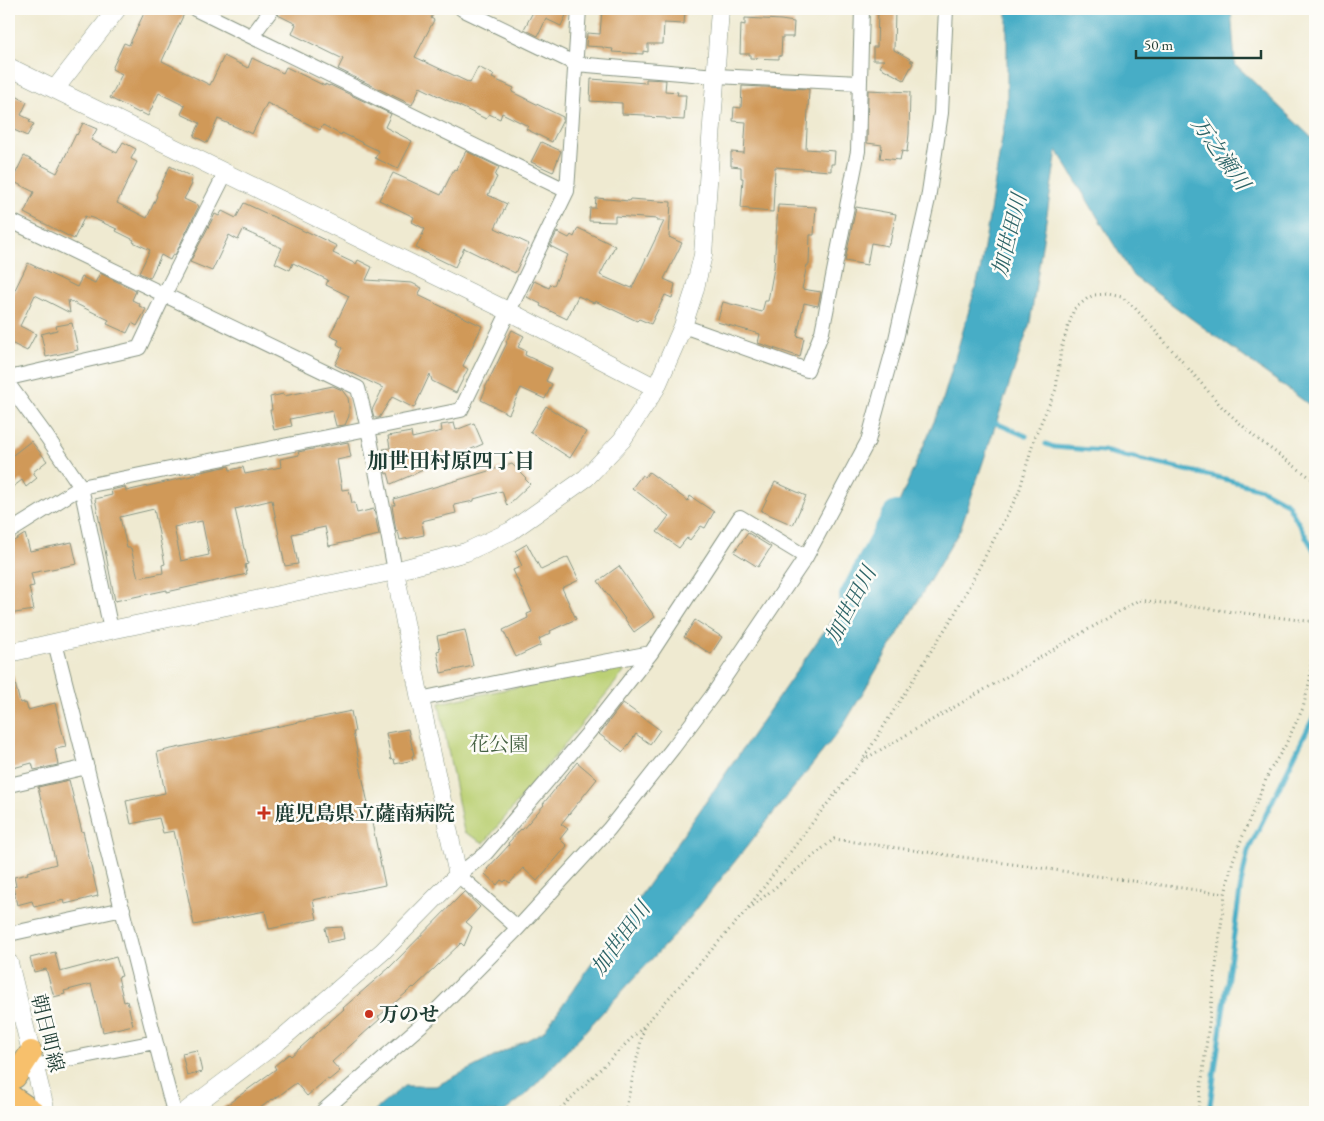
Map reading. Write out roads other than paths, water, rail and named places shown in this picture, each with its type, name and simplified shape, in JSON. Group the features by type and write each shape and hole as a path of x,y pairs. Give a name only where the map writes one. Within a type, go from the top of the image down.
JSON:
{"main road":[{"path":"9,1080 15,1077 33,1059"},
{"path":"9,1095 34,1112"}],"street":[{"path":"55,89 117,9"},
{"path":"195,9 567,191"},
{"path":"252,36 272,9"},
{"path":"462,9 576,64 716,76 859,83"},
{"path":"9,532 81,487 461,410 567,191 579,9"},
{"path":"9,653 395,571 466,552 511,531 586,478 622,440 656,388 683,326 694,292 703,254 720,9"},
{"path":"683,326 807,370 822,332 858,151 862,9"},
{"path":"322,1112 427,1020 518,928 609,829 712,696 806,557 868,441 896,339 928,199 941,113 946,9"},
{"path":"9,67 508,311 656,388"},
{"path":"9,378 139,348 225,174"},
{"path":"9,220 358,388 368,428 420,699 458,875 518,928"},
{"path":"9,385 81,487 111,630"},
{"path":"185,1112 279,1041 383,952 458,875 486,853 589,732 651,654 740,517 806,557"},
{"path":"55,643 174,1112"},
{"path":"420,699 524,677 651,654"},
{"path":"9,785 88,767"},
{"path":"9,934 123,909"},
{"name":"朝日町線","path":"9,963 46,1112"},
{"path":"33,1059 155,1042"}],"water":[{"name":"万之瀬川","path":"1007,9 1231,9 1235,64 1315,141 1315,409 1133,276 1057,150 1030,323 960,530 843,726 689,919 527,1094 504,1112 373,1112 404,1086 436,1086 543,1032 660,868 875,558 942,403 980,272 1007,108"}],"waterway":[{"path":"991,421 1026,436"},
{"path":"1046,444 1054,447 1103,451 1261,489 1287,503 1315,552"},
{"name":"加世田川","path":"854,597 897,516"},
{"path":"1209,1112 1241,884 1248,851 1315,714"}],"place":[{"name":"鹿児島県立薩南病院","path":"264,813"},
{"name":"万のせ","path":"369,1014"}],"district":[{"name":"加世田村原四丁目","path":"451,460"}],"park label":[{"name":"花公園","path":"499,744"}]}
